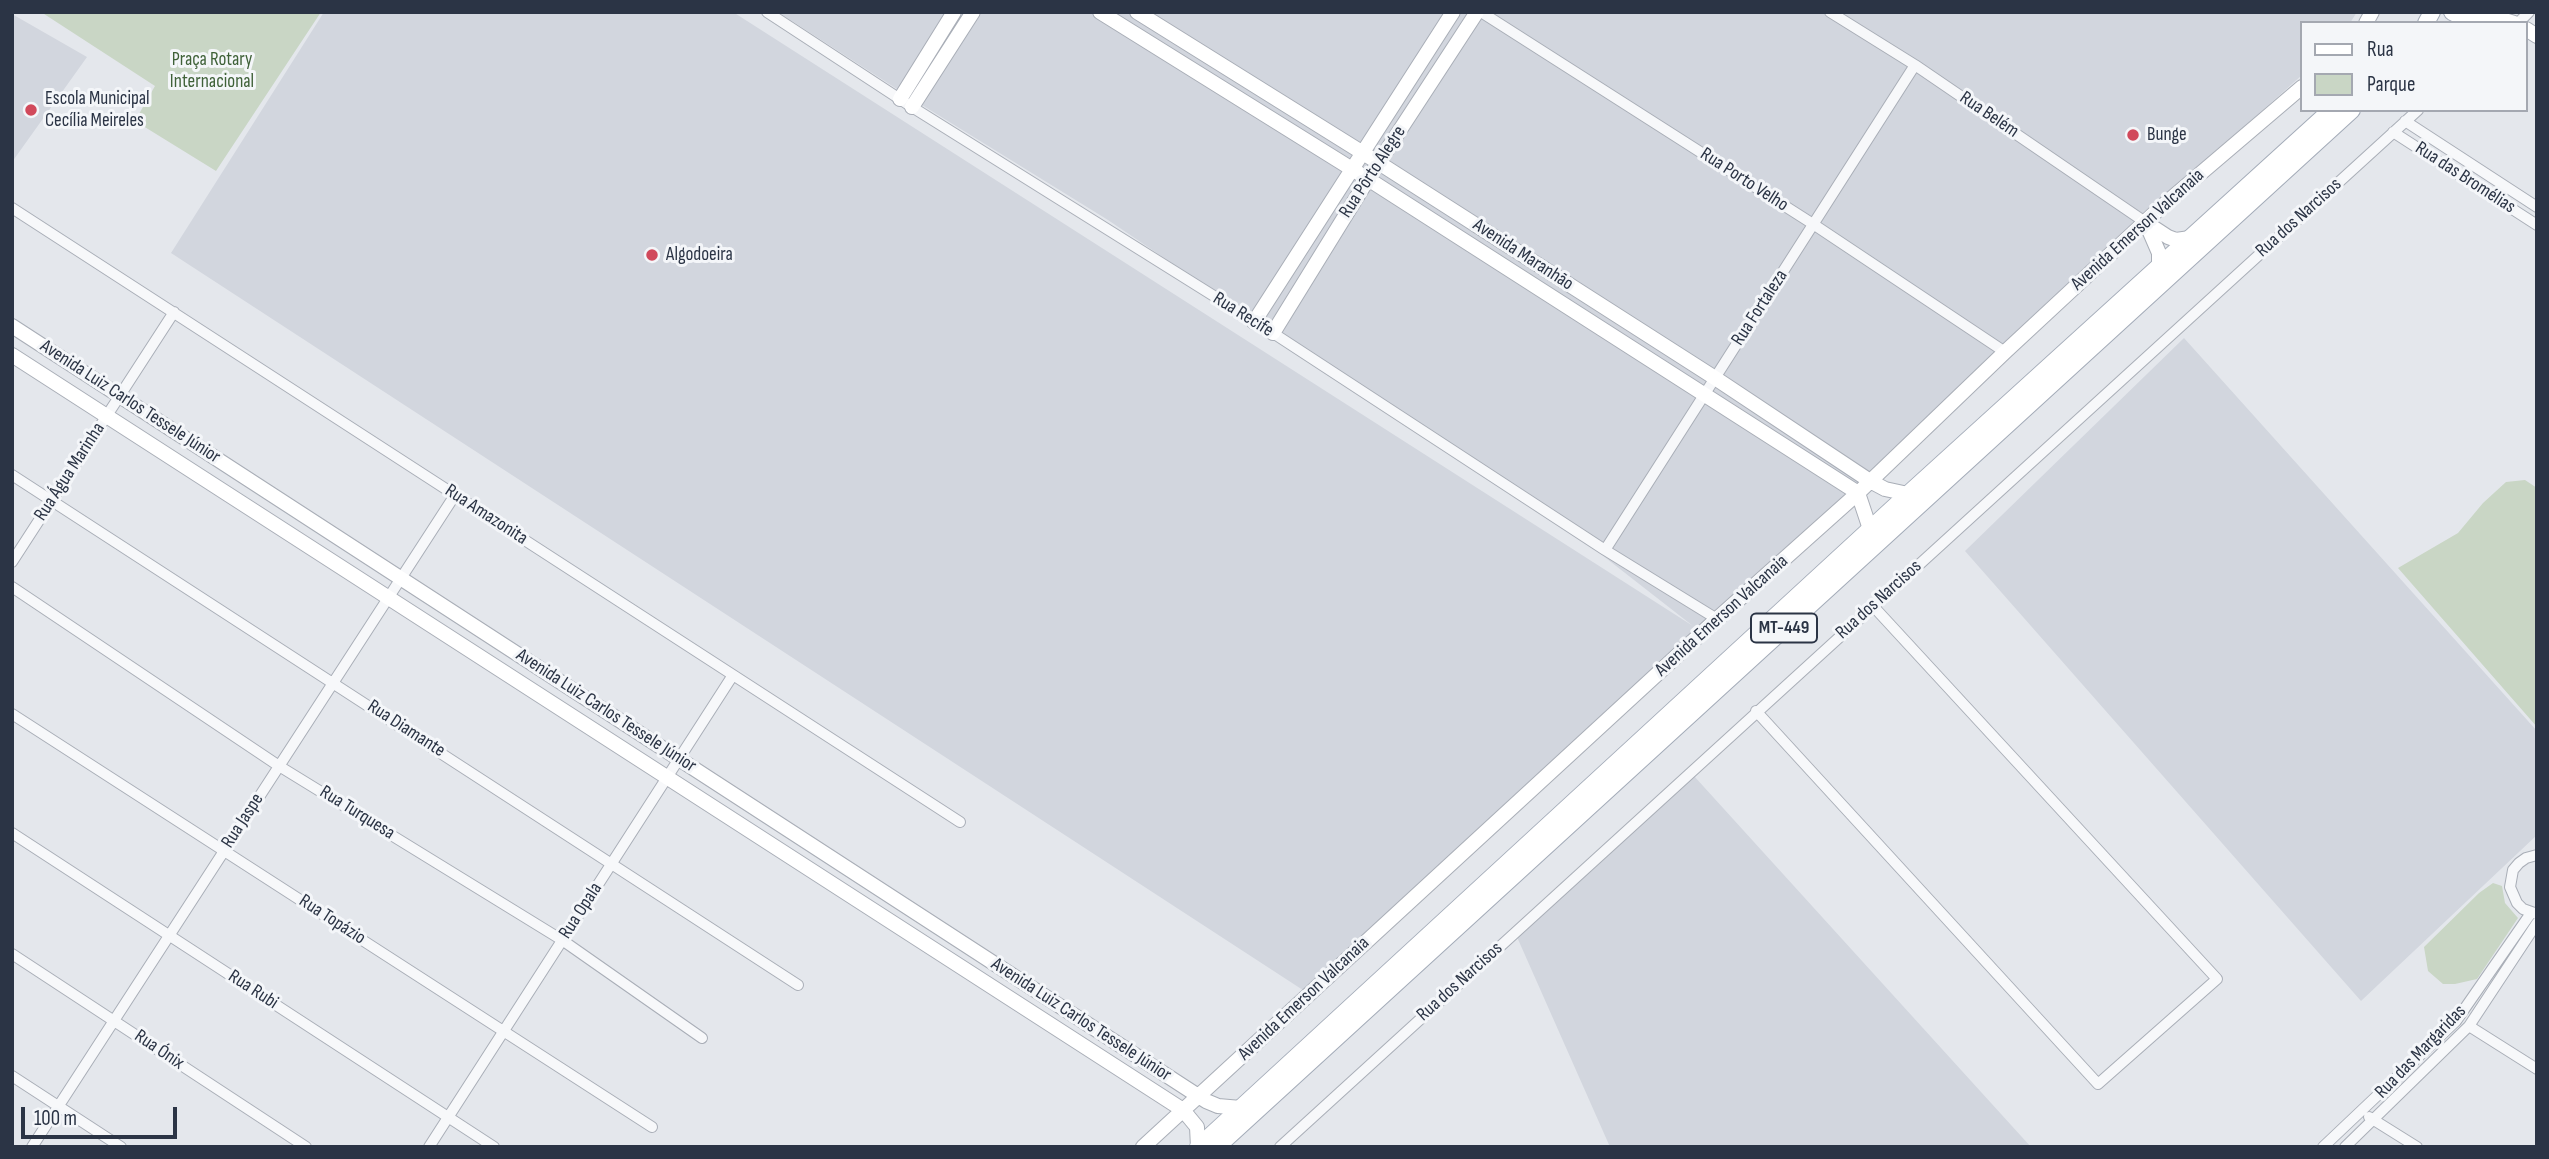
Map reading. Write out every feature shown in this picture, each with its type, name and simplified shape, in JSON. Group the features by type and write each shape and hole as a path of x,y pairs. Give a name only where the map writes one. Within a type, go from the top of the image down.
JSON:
{"main road":[{"path":"2452,12 2464,21 2486,13"},
{"name":"MT-449","path":"1198,1147 1908,494 2329,112"},
{"name":"MT-449","path":"1217,1147 2350,112"}],"street":[{"name":"Rua Recife","path":"767,12 912,107 1273,333 1605,550 1717,619"},
{"path":"900,99 954,12"},
{"path":"912,107 973,12"},
{"name":"Avenida Maranhão","path":"1100,12 1368,179 1858,493"},
{"name":"Avenida Maranhão","path":"1137,12 1379,163 1715,378 1870,481 1890,491 1908,494"},
{"name":"Rua Pôrto Alegre","path":"1254,322 1453,12"},
{"name":"Rua Pôrto Alegre","path":"1273,333 1368,179 1479,12"},
{"name":"Rua Porto Velho","path":"1479,12 1813,224 2005,352"},
{"name":"Rua Belém","path":"1830,12 1915,65 2145,222"},
{"path":"2486,13 2510,21"},
{"name":"Rua Fortaleza","path":"1605,550 1915,65"},
{"name":"Avenida Emerson Valcanaia","path":"1143,1147 1717,619 1858,493 2145,222 2300,88"},
{"name":"Rua dos Narcisos","path":"1280,1147 2416,112"},
{"name":"Rua das Bromélias","path":"2405,121 2537,207"},
{"name":"Rua das Bromélias","path":"2393,132 2537,225"},
{"name":"Rua Amazonita","path":"12,208 960,822"},
{"path":"2145,222 2176,240 2190,238"},
{"path":"2145,222 2159,253 2159,266"},
{"name":"Rua Água Marinha","path":"12,562 174,312"},
{"name":"Avenida Luiz Carlos Tessele Júnior","path":"12,326 1199,1096 1218,1106 1241,1108"},
{"name":"Avenida Luiz Carlos Tessele Júnior","path":"12,355 1182,1110"},
{"name":"Rua Diamante","path":"12,475 798,985"},
{"path":"1858,493 1870,530"},
{"name":"Rua Jaspe","path":"32,1147 455,495"},
{"name":"Rua Turquesa","path":"12,587 279,766 562,940 702,1038"},
{"path":"1756,711 2098,1084 2217,979 1873,606"},
{"name":"Rua Opala","path":"429,1147 733,675"},
{"name":"Rua Topázio","path":"12,714 652,1127"},
{"name":"Rua Rubi","path":"12,833 494,1147"},
{"path":"2535,917 2517,904 2510,887 2510,878 2519,863 2537,855"},
{"name":"Rua das Margaridas","path":"2345,1147 2469,1026 2535,917"},
{"name":"Rua das Margaridas","path":"2323,1147 2456,1021 2535,917"},
{"name":"Rua Ónix","path":"12,954 306,1147"},
{"path":"2469,1026 2537,1069"},
{"path":"12,1076 121,1147"},
{"path":"1182,1110 1196,1127 1198,1147"},
{"path":"2362,1112 2417,1147"}],"shaded area":[{"path":"324,12 733,12 1693,626 1593,548 1108,220 778,12 2357,12 2351,21 2300,21 2300,77 2158,204 1866,479 1309,994 171,253"},
{"name":"Escola Municipal Cecília Meireles","path":"12,14 87,57 12,162"},
{"path":"2184,338 2537,731 2537,835 2361,1001 1965,551"},
{"path":"1694,776 2031,1147 1610,1147 1517,937"}],"green space":[{"name":"Praça Rotary Internacional","path":"41,12 321,12 216,171 135,121 155,86"},
{"path":"2525,480 2537,488 2537,727 2398,568 2458,533 2483,503 2506,482"},
{"path":"2493,883 2502,886 2505,903 2518,918 2477,979 2443,984 2428,971 2424,947 2479,893"}],"place":[{"name":"Escola Municipal Cecília Meireles","path":"31,110"},
{"name":"Bunge","path":"2133,135"},
{"name":"Algodoeira","path":"652,255"}]}
